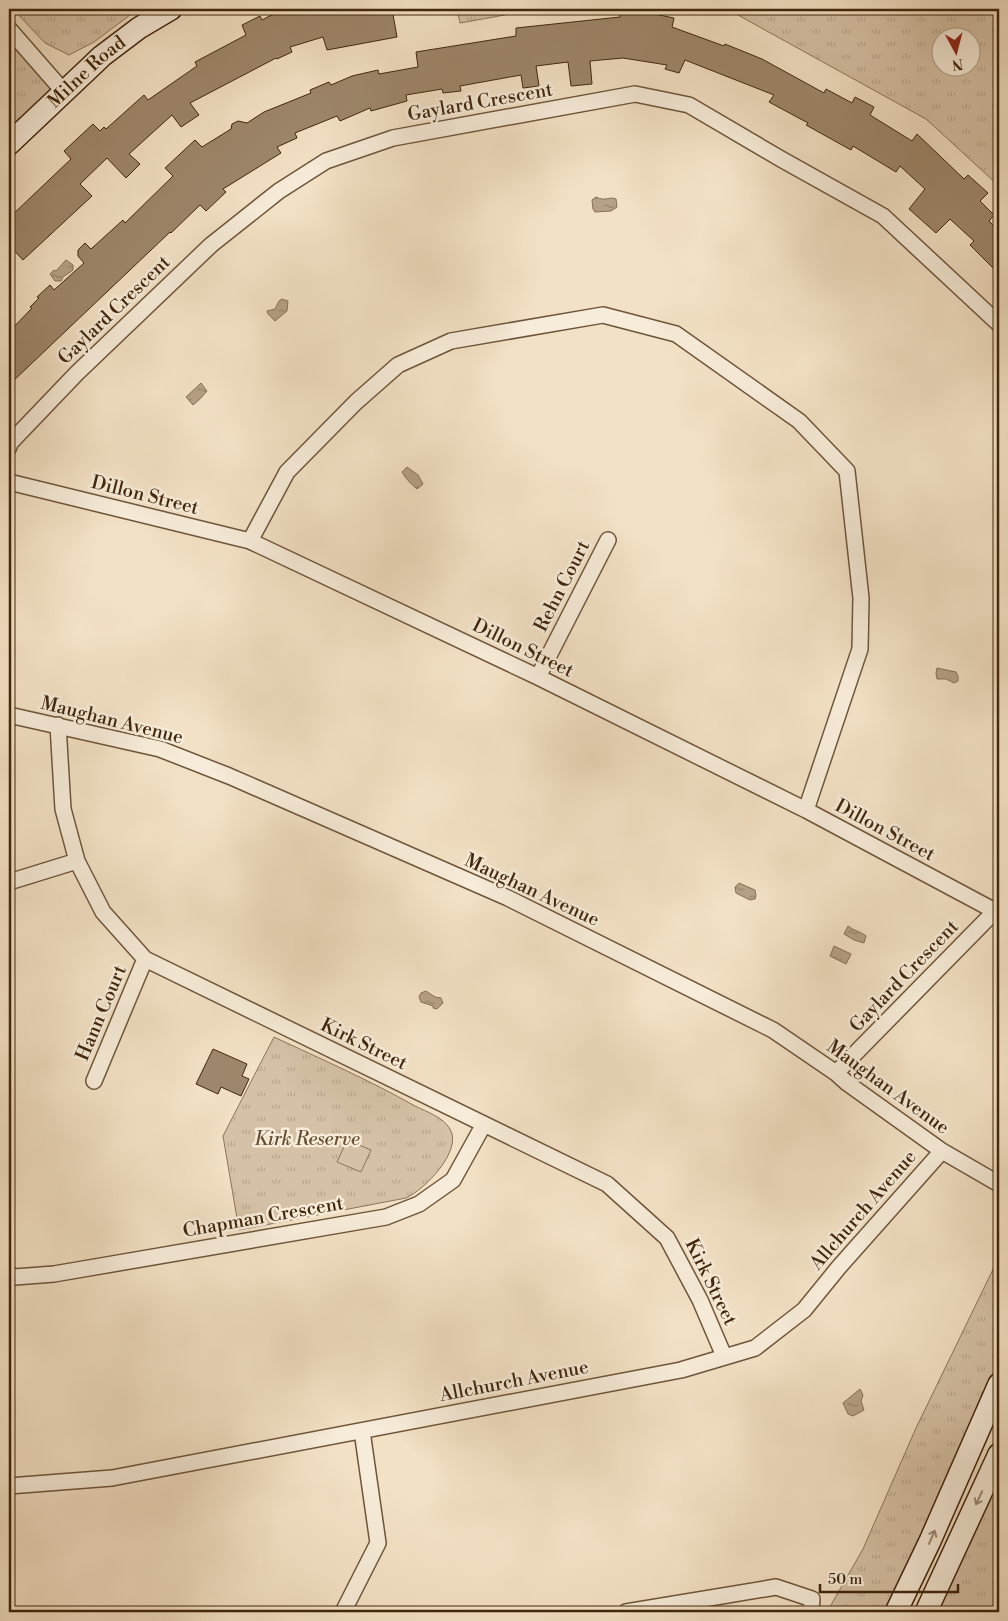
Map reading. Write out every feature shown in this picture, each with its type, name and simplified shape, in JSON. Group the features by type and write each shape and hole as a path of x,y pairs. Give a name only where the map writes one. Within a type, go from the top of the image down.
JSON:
{"main road":[{"name":"Milne Road","path":"9,144 102,56 138,28 171,9"},
{"path":"896,1612 930,1541 999,1384"},
{"path":"926,1612 999,1454"}],"street":[{"path":"9,29 64,92"},
{"name":"Gaylard Crescent","path":"9,447 10,443 76,373 211,245 279,191 326,161 393,138 635,94 689,105 884,216 999,324"},
{"path":"250,541 287,472 356,402 398,365 451,341 603,315 676,334 799,421 847,472 861,598 860,648 806,810"},
{"name":"Dillon Street","path":"9,482 250,541 538,677 806,810 997,909"},
{"name":"Rehn Court","path":"538,677 608,540"},
{"name":"Maughan Avenue","path":"9,715 160,748 229,776 499,894 773,1030 942,1151 999,1184"},
{"name":"Kirk Street","path":"58,725 63,809 77,860 103,912 145,960 607,1184 667,1238 700,1300 724,1356"},
{"path":"9,882 77,860"},
{"name":"Gaylard Crescent","path":"836,1074 997,909"},
{"name":"Hann Court","path":"94,1081 145,960"},
{"name":"Chapman Crescent","path":"9,1274 15,1277 54,1274 386,1217 419,1204 453,1180 484,1124"},
{"name":"Allchurch Avenue","path":"9,1486 112,1478 681,1370 754,1348 804,1310 942,1151"},
{"path":"343,1612 378,1543 362,1430"},
{"path":"626,1612 776,1588 812,1606"}],"green space":[{"path":"13,9 138,9 94,42 69,55 45,43"},
{"path":"457,9 538,9 460,23"},
{"path":"727,9 999,9 999,186 926,119"},
{"path":"9,29 64,92 9,144"},
{"name":"Kirk Reserve","path":"274,1037 398,1096 443,1121 450,1129 453,1138 447,1158 440,1169 414,1194 406,1198 239,1230 223,1136"},
{"path":"347,1140 371,1150 361,1172 337,1162"},
{"path":"999,1257 999,1366 886,1612 827,1612 863,1549 916,1428"},
{"path":"999,1454 999,1612 926,1612"}],"water":[{"path":"596,197 616,199 617,207 611,211 595,212 592,200"},
{"path":"66,260 73,265 73,270 63,277 61,281 55,281 50,274 54,270 56,271"},
{"path":"282,299 288,301 287,311 275,321 267,311 275,309"},
{"path":"201,383 207,391 193,405 186,397"},
{"path":"407,467 418,475 423,484 417,489 402,472"},
{"path":"937,668 956,672 958,681 954,683 946,679 937,679"},
{"path":"739,883 755,890 755,899 750,900 736,893 735,887"},
{"path":"848,926 866,936 864,943 844,934"},
{"path":"834,946 851,954 846,964 830,956"},
{"path":"426,991 435,997 441,998 443,1003 437,1009 421,1002 419,997 421,993"},
{"path":"860,1389 863,1395 861,1401 864,1410 853,1416 848,1414 843,1403"}],"building":[{"path":"283,9 392,9 397,37 327,50 323,37 290,47 292,52 276,58 190,103 199,115 181,127 172,115 129,154 140,164 126,178 107,158 80,184 92,196 23,260 9,245 9,218 71,159 64,151 93,124 100,131 104,127 106,129 144,95 148,100 197,66 195,62 246,35 242,25 260,16 262,20"},
{"path":"620,9 630,9 674,18 672,27 724,46 725,44 762,59 824,93 826,89 852,103 855,97 874,107 870,115 912,141 917,134 964,179 968,175 988,193 980,201 994,215 989,221 999,231 999,274 970,245 974,241 950,219 936,233 909,209 925,189 900,166 896,172 853,146 851,150 806,125 808,123 769,102 774,95 685,60 679,73 665,69 667,65 623,58 590,61 592,84 571,86 568,62 536,66 539,86 523,88 521,75 460,86 461,91 443,93 442,89 406,95 407,101 371,111 370,108 340,121 337,116 295,133 297,138 277,147 281,153 223,189 226,192 206,211 200,205 9,385 9,332 32,308 30,307 39,298 37,297 50,285 54,290 84,263 78,256 78,250 85,243 91,249 123,220 125,223 173,176 165,168 195,140 202,147 231,129 232,124 238,121 247,123 264,112 311,93 310,90 329,82 331,85 352,76 378,70 379,74 418,67 416,52 516,36 516,28 620,17"},
{"path":"213,1049 247,1064 242,1076 249,1079 241,1096 221,1087 218,1094 196,1084"}]}
